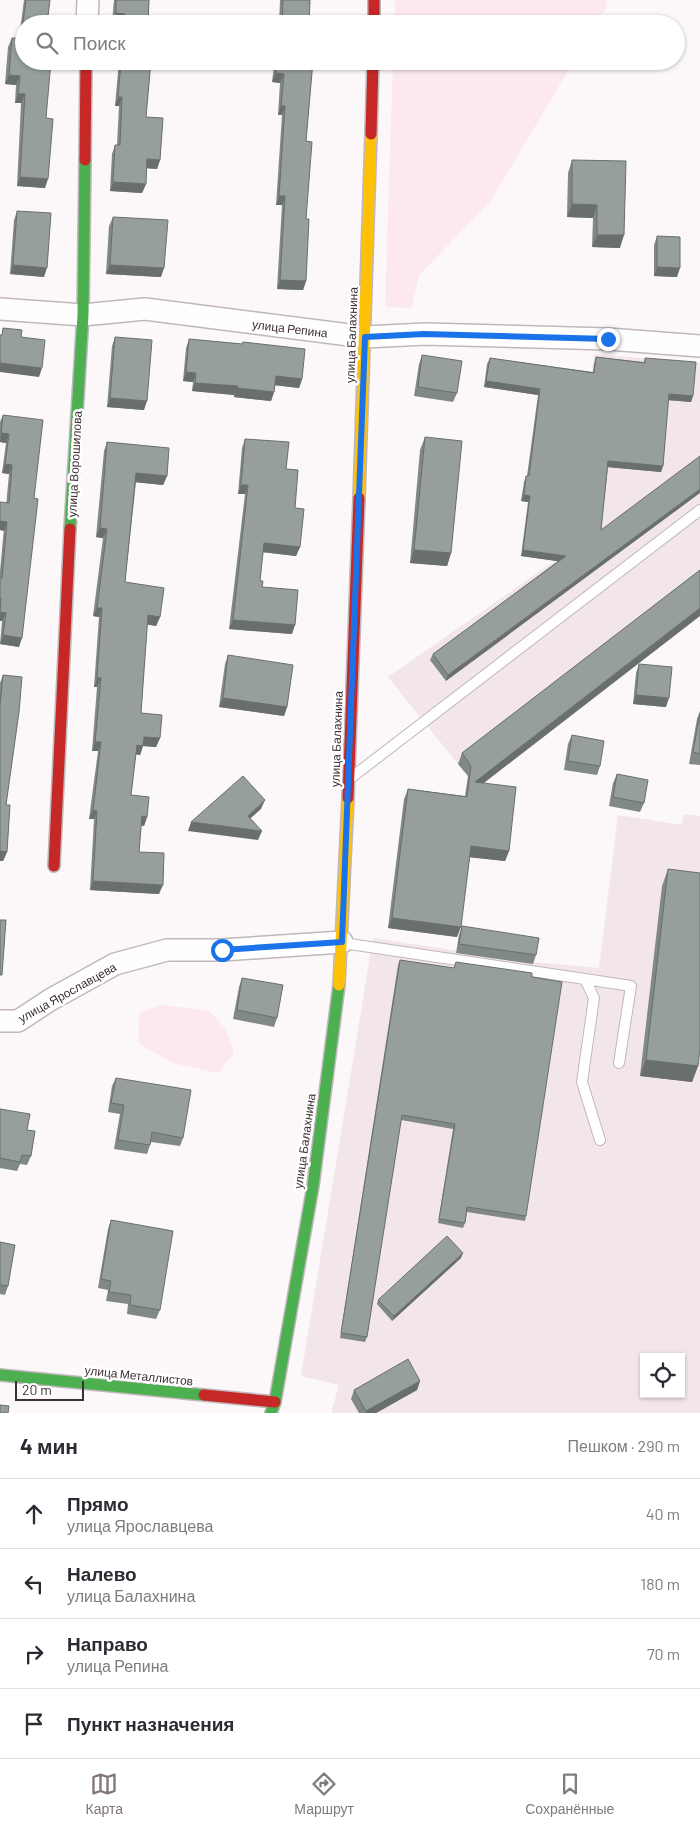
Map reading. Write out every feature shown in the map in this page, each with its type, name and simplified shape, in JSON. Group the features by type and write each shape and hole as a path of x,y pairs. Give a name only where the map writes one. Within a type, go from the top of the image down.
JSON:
{"street":[{"path":"87,15 88,0"},
{"path":"374,0 374,15"},
{"name":"улица Ворошилова","path":"54,866 73,469 83,315 86,70"},
{"name":"улица Балахнина","path":"273,1408 313,1186 341,970 365,337 373,70"},
{"name":"улица Репина","path":"0,309 83,315 145,309 365,337 424,334 608,339 700,346"},
{"name":"улица Ярославцева","path":"0,1022 18,1021 50,1000 115,964 167,950 222,950 342,942"},
{"name":"улица Металлистов","path":"0,1375 273,1408"}],"lane":[{"path":"348,780 700,510"},
{"path":"342,942 631,986 619,1063"},
{"path":"585,979 594,998 582,1082 600,1140"}],"shaded area":[{"path":"395,0 605,0 607,6 602,15 395,15"},
{"path":"393,70 569,70 490,202 419,275 412,308 385,307"},
{"path":"594,354 700,363 700,616 477,788 388,677 573,548"},
{"path":"684,814 700,816 700,1413 331,1413 339,1385 301,1376 373,938 534,962 599,968 618,815 682,825"},
{"path":"162,1005 209,1011 226,1029 234,1053 218,1073 173,1063 140,1044 138,1035 140,1012"}],"building":[{"path":"26,0 50,0 48,15 24,15"},
{"path":"116,0 149,0 148,15 116,13"},
{"path":"283,0 310,0 309,15 282,15"},
{"path":"12,38 15,38 15,70 50,70 46,118 53,119 48,179 20,177 25,94 18,94 20,76 9,75"},
{"path":"120,70 150,70 146,117 163,118 160,160 147,159 146,184 113,182 115,145 120,145 122,97 118,97"},
{"path":"276,70 312,70 306,141 312,142 306,219 309,219 306,281 280,280 285,196 279,196 285,106 281,106 284,74 276,73"},
{"path":"572,160 626,161 624,235 597,235 597,205 572,204"},
{"path":"17,211 51,213 47,268 13,265"},
{"path":"113,217 168,220 164,268 110,265"},
{"path":"657,236 680,237 680,268 657,267"},
{"path":"3,328 22,330 21,337 45,340 42,368 0,363 0,335 2,335"},
{"path":"115,337 152,340 147,401 110,398"},
{"path":"189,339 242,344 243,342 305,349 302,379 276,376 274,392 237,388 238,386 195,383 196,373 186,372"},
{"path":"422,355 462,361 457,393 418,387"},
{"path":"596,357 645,363 645,358 696,362 693,396 669,394 663,466 608,461 601,530 700,456 700,489 448,675 433,654 566,556 523,550 530,496 524,495 526,476 529,476 540,389 486,381 490,358 594,373"},
{"path":"3,415 43,420 34,498 38,499 22,638 3,635 6,613 0,612 0,578 2,578 7,522 0,521 0,502 9,503 12,465 5,464 9,434 1,433"},
{"path":"425,437 462,441 451,553 414,550"},
{"path":"245,439 289,442 286,469 298,470 295,508 304,509 300,547 264,543 260,581 263,581 262,587 298,590 295,625 233,620 248,485 241,485"},
{"path":"107,442 169,448 167,476 136,473 125,582 164,588 160,617 148,615 141,713 162,715 160,738 144,737 143,746 137,745 131,795 149,797 147,817 142,816 139,852 164,853 163,885 93,881 97,811 93,810 101,742 95,742 101,678 97,678 102,608 97,608 107,529 100,528"},
{"path":"700,570 700,608 475,782 516,787 509,851 471,846 461,927 392,918 408,789 467,797 471,766 462,753"},
{"path":"228,655 293,665 287,707 223,698"},
{"path":"639,664 672,667 669,698 636,695"},
{"path":"3,675 22,677 6,805 10,805 7,852 0,851 0,705"},
{"path":"700,713 700,754 693,752"},
{"path":"572,735 604,741 600,766 568,761"},
{"path":"617,774 648,780 644,803 613,797"},
{"path":"243,776 265,800 248,816 262,831 191,822"},
{"path":"668,869 700,873 700,1049 698,1066 646,1060"},
{"path":"0,920 6,920 2,975 0,975"},
{"path":"462,926 539,938 536,955 459,944"},
{"path":"400,960 454,968 456,962 532,973 532,977 562,982 526,1216 467,1207 465,1223 439,1219 455,1124 402,1115 367,1337 341,1333"},
{"path":"242,978 283,985 277,1018 237,1010"},
{"path":"116,1078 191,1090 183,1138 152,1132 150,1145 118,1140 124,1105 111,1103"},
{"path":"0,1109 30,1114 27,1130 35,1131 31,1156 22,1155 20,1162 0,1158"},
{"path":"111,1220 173,1231 160,1310 130,1305 131,1295 109,1292 111,1281 101,1279"},
{"path":"447,1236 463,1253 394,1316 378,1300"},
{"path":"0,1242 15,1245 8,1286 0,1285"},
{"path":"408,1359 420,1381 366,1411 354,1390"},
{"path":"0,1405 9,1406 8,1413 0,1413"}],"traffic: fast":[{"path":"70,529 83,315 85,160"},
{"path":"271,1413 275,1402 313,1186 339,985"},
{"path":"0,1375 204,1395"}],"traffic: slow":[{"path":"359,498 371,134"},
{"path":"339,985 348,798"}],"traffic: jam":[{"path":"374,0 374,15"},
{"path":"85,160 86,70"},
{"path":"371,134 373,70"},
{"path":"348,798 359,498"},
{"path":"54,866 70,529"},
{"path":"204,1395 275,1402"}],"route":[{"path":"222,950 342,942 365,337 424,334 608,339"}]}
